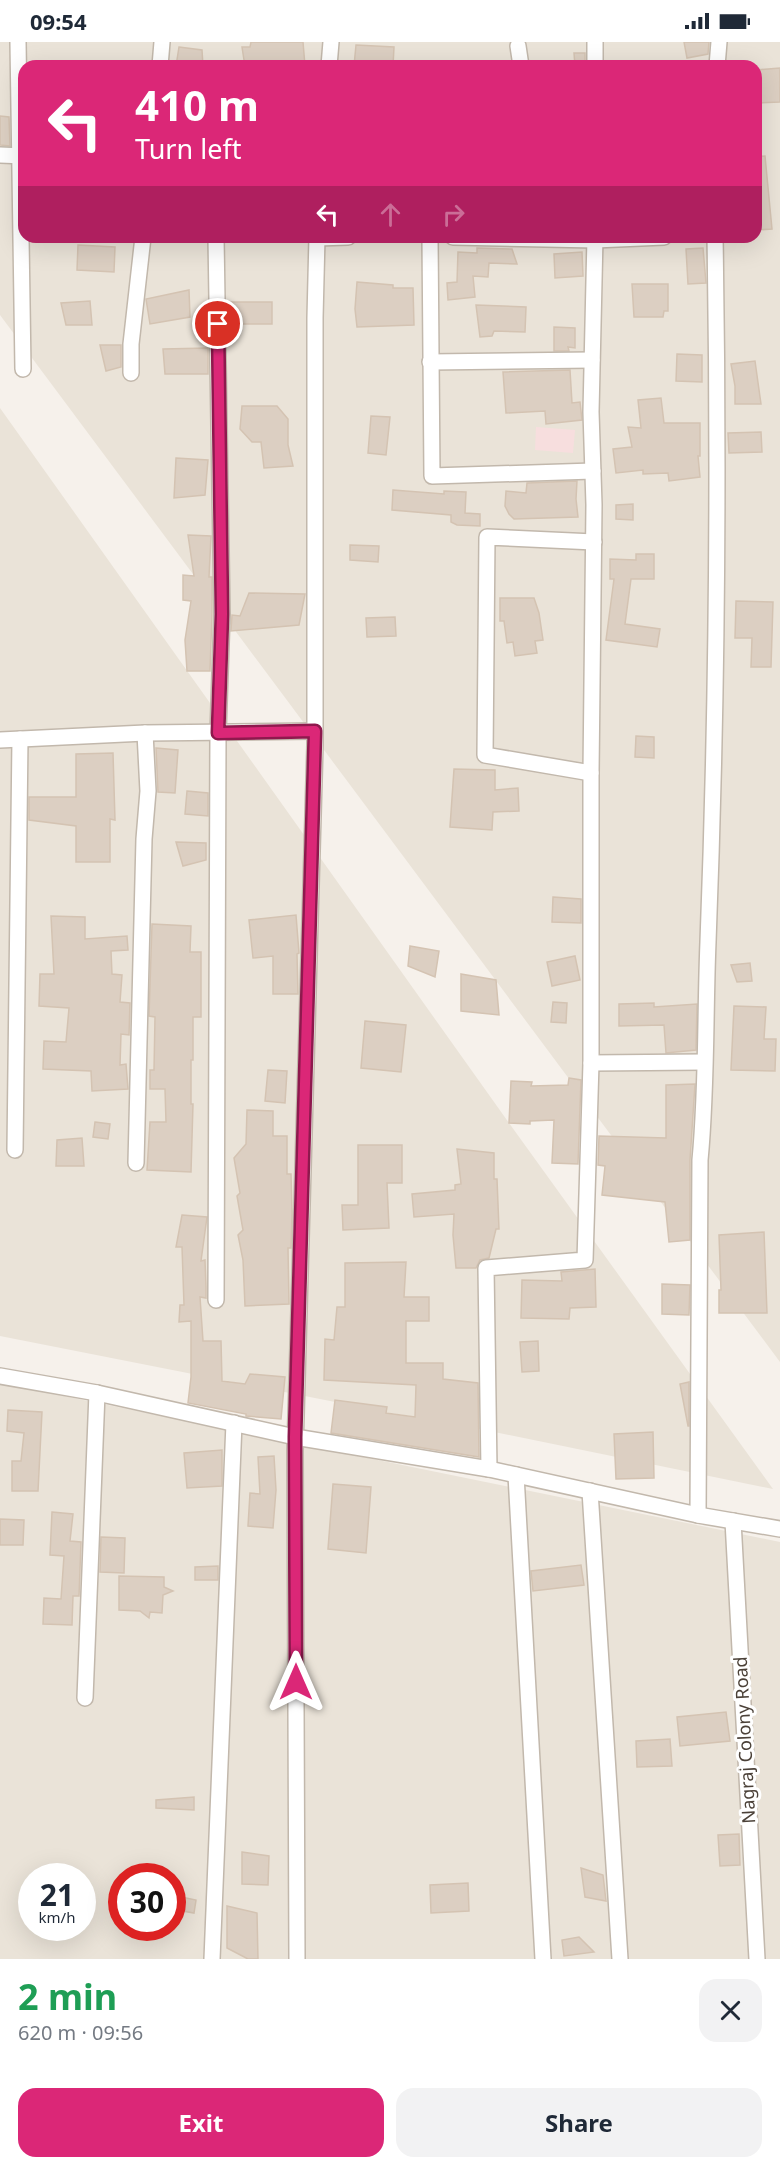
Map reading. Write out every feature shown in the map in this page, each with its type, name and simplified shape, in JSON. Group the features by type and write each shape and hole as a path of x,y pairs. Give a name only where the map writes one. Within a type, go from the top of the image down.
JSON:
{"street":[{"path":"18,42 19,60"},
{"path":"160,60 162,42"},
{"path":"330,60 331,42"},
{"path":"595,42 595,60"},
{"path":"718,60 719,42"},
{"path":"518,46 520,60"},
{"path":"0,155 18,156"},
{"path":"22,243 23,369"},
{"path":"131,373 131,344 142,243"},
{"path":"216,243 222,614 218,733 216,1300"},
{"path":"297,1959 295,1437 315,731 317,243"},
{"path":"430,243 432,476 593,471"},
{"path":"489,1469 486,1268 585,1260 591,1063 594,542 592,360 595,243"},
{"path":"698,1515 700,1160 704,1122 704,1062 715,771 715,243"},
{"path":"430,362 592,360"},
{"path":"591,773 485,755 487,537 594,542"},
{"path":"0,740 145,733 315,731"},
{"path":"136,1163 144,839 148,791 145,733"},
{"path":"15,1150 20,739"},
{"path":"591,1063 704,1062"},
{"path":"0,1376 97,1393 295,1437 489,1469 698,1515 780,1529"},
{"path":"85,1698 97,1393"},
{"path":"212,1959 234,1423"},
{"path":"516,1475 543,1959"},
{"path":"590,1491 620,1959"},
{"name":"Nagraj Colony Road","path":"733,1521 758,1959"}],"shaded area":[{"path":"0,42 780,42 780,1362 0,315"},
{"path":"0,408 509,1123 773,1489 436,1420 0,1336"},
{"path":"536,427 575,430 573,453 535,450"},
{"path":"0,1383 780,1542 780,1959 0,1959"}],"building":[{"path":"251,42 303,42 304,60 244,60 242,47 250,47"},
{"path":"684,42 709,42 708,54 687,58"},
{"path":"356,45 394,47 393,60 355,60"},
{"path":"179,47 202,50 203,60 177,60"},
{"path":"574,53 585,53 585,60 575,60"},
{"path":"780,68 780,102 762,103 762,70"},
{"path":"0,116 9,117 10,146 0,145"},
{"path":"762,156 765,156 772,229 762,230"},
{"path":"78,245 115,247 114,272 77,270"},
{"path":"477,248 512,249 517,264 489,263 488,277 473,276 475,297 448,300 447,283 457,282 458,252 477,253"},
{"path":"703,248 706,283 688,284 686,249"},
{"path":"582,252 583,276 555,278 554,254"},
{"path":"357,282 393,285 393,288 413,288 414,325 357,327 355,309"},
{"path":"632,284 668,284 668,311 664,311 663,317 634,317"},
{"path":"189,290 190,317 150,324 146,299"},
{"path":"90,301 92,325 66,325 61,303"},
{"path":"231,302 272,302 272,324 231,324"},
{"path":"476,305 526,307 525,332 494,331 492,336 480,337"},
{"path":"554,327 575,328 575,348 568,347 569,351 554,351"},
{"path":"100,345 121,345 121,367 106,371"},
{"path":"208,348 208,374 165,374 163,349"},
{"path":"677,354 702,355 702,382 676,381"},
{"path":"755,361 761,404 735,404 731,364"},
{"path":"570,370 572,403 580,402 582,420 546,424 545,411 506,413 503,372"},
{"path":"661,398 664,423 700,423 700,456 698,456 700,477 669,481 668,473 643,474 643,470 616,473 613,449 632,447 628,427 641,428 638,400"},
{"path":"242,406 277,406 288,419 288,445 293,466 264,468 261,442 252,442 240,429"},
{"path":"371,416 390,417 386,455 368,453"},
{"path":"761,432 762,452 729,453 728,433"},
{"path":"176,458 208,460 205,495 174,498"},
{"path":"577,481 578,517 514,519 505,506 506,491 526,493 527,483"},
{"path":"393,490 444,494 444,491 466,492 465,513 480,514 480,526 457,525 451,522 451,515 392,510"},
{"path":"633,504 633,520 616,519 616,505"},
{"path":"188,535 211,536 210,671 187,671 185,640 191,601 183,600 183,575 194,576"},
{"path":"350,545 379,546 378,562 350,560"},
{"path":"636,554 654,554 654,579 631,579 625,624 660,629 657,647 606,640 614,579 610,579 610,559 636,560"},
{"path":"249,593 305,594 299,625 231,631 232,615 240,616"},
{"path":"500,598 534,598 543,640 535,641 537,653 515,656 513,642 507,643 504,621 500,621"},
{"path":"736,601 773,602 771,667 751,667 752,638 735,638"},
{"path":"395,617 396,636 367,637 366,618"},
{"path":"636,736 654,737 654,758 635,757"},
{"path":"156,748 178,750 175,793 158,792"},
{"path":"113,753 115,820 110,819 110,862 76,862 76,826 29,820 29,797 76,797 76,754"},
{"path":"454,769 495,770 495,790 518,788 519,811 493,812 492,830 450,827"},
{"path":"187,791 208,793 208,816 185,814"},
{"path":"176,842 206,843 206,860 183,866"},
{"path":"553,897 581,899 581,923 552,922"},
{"path":"296,915 299,953 297,954 298,994 273,994 273,956 253,958 249,920"},
{"path":"51,916 85,917 85,939 127,936 128,950 111,951 112,974 122,975 120,1002 130,1003 129,1035 121,1034 120,1065 126,1064 128,1089 92,1091 91,1071 43,1069 44,1041 66,1042 69,1008 39,1006 40,974 54,974"},
{"path":"152,924 191,926 190,952 201,952 201,1017 193,1017 193,1060 191,1060 191,1104 193,1104 191,1172 147,1170 150,1122 166,1122 165,1089 150,1089 150,1070 154,1070 155,1017 149,1016"},
{"path":"410,946 439,951 435,977 408,966"},
{"path":"575,956 580,980 552,986 547,962"},
{"path":"750,963 752,981 737,982 731,965"},
{"path":"461,974 496,980 499,1015 461,1011"},
{"path":"553,1002 567,1003 566,1023 551,1022"},
{"path":"654,1003 654,1007 697,1004 696,1050 666,1053 664,1025 619,1026 619,1004"},
{"path":"734,1006 766,1007 764,1039 776,1039 775,1071 731,1070"},
{"path":"365,1021 406,1025 401,1072 361,1068"},
{"path":"268,1070 287,1071 285,1103 265,1101"},
{"path":"569,1078 581,1080 578,1164 552,1163 554,1120 530,1121 530,1124 509,1123 511,1081 532,1082 531,1086 568,1085"},
{"path":"695,1084 690,1160 690,1240 669,1242 665,1202 602,1195 605,1166 598,1165 599,1136 666,1138 666,1085"},
{"path":"247,1110 273,1111 273,1136 287,1136 287,1174 291,1174 292,1213 291,1248 288,1248 289,1304 245,1306 243,1260 238,1235 243,1230 234,1158 246,1144"},
{"path":"95,1122 110,1124 108,1139 93,1137"},
{"path":"82,1138 84,1166 56,1166 57,1140"},
{"path":"358,1145 402,1145 402,1183 387,1183 389,1228 343,1230 342,1205 358,1205"},
{"path":"457,1149 494,1153 499,1229 496,1229 489,1258 480,1260 476,1268 456,1268 454,1214 414,1217 412,1194 455,1190 455,1185 461,1184"},
{"path":"182,1215 207,1217 201,1261 205,1260 206,1287 206,1298 200,1297 203,1341 221,1341 222,1381 245,1384 250,1374 285,1377 281,1419 246,1416 246,1414 188,1403 191,1377 191,1321 179,1322 180,1305 184,1305 182,1247 176,1247"},
{"path":"764,1232 767,1313 719,1313 719,1290 721,1290 719,1235"},
{"path":"406,1262 404,1297 429,1297 429,1321 406,1321 406,1363 443,1363 443,1379 478,1383 479,1457 331,1433 335,1400 387,1407 386,1413 415,1417 416,1385 324,1380 325,1339 334,1340 337,1307 345,1307 345,1263"},
{"path":"595,1269 596,1307 570,1308 569,1319 521,1318 522,1280 562,1281 561,1272"},
{"path":"662,1284 690,1285 689,1315 662,1314"},
{"path":"538,1341 539,1371 522,1372 520,1342"},
{"path":"689,1382 689,1426 688,1426 680,1384"},
{"path":"8,1410 42,1412 38,1491 12,1491 12,1461 21,1461 24,1433 7,1431"},
{"path":"653,1432 654,1478 616,1479 614,1434"},
{"path":"222,1450 222,1486 187,1488 184,1453"},
{"path":"274,1456 276,1490 273,1528 248,1526 250,1493 260,1494 258,1457"},
{"path":"333,1484 371,1487 366,1553 328,1549"},
{"path":"52,1512 73,1514 70,1541 81,1542 79,1596 73,1596 72,1625 43,1624 44,1598 61,1599 64,1556 50,1555"},
{"path":"0,1519 24,1520 23,1545 0,1545"},
{"path":"101,1537 125,1538 124,1573 100,1572"},
{"path":"581,1565 584,1585 533,1591 531,1571"},
{"path":"218,1566 218,1580 195,1580 195,1567"},
{"path":"119,1576 164,1577 164,1587 173,1591 163,1595 162,1613 150,1612 149,1618 140,1611 119,1610"},
{"path":"726,1712 730,1741 680,1746 677,1717"},
{"path":"670,1739 672,1766 637,1767 636,1741"},
{"path":"194,1797 194,1810 156,1808 156,1800"},
{"path":"739,1834 740,1865 720,1866 718,1835"},
{"path":"242,1852 269,1856 268,1885 242,1884"},
{"path":"581,1868 603,1875 606,1901 585,1897"},
{"path":"468,1883 469,1911 431,1913 430,1885"},
{"path":"186,1898 196,1900 194,1913 186,1912"},
{"path":"227,1906 257,1913 258,1959 248,1959 227,1948"},
{"path":"579,1937 594,1952 564,1956 562,1940"}],"route":[{"path":"218,324 222,614 218,733 315,731 295,1437 296,1682"}]}
